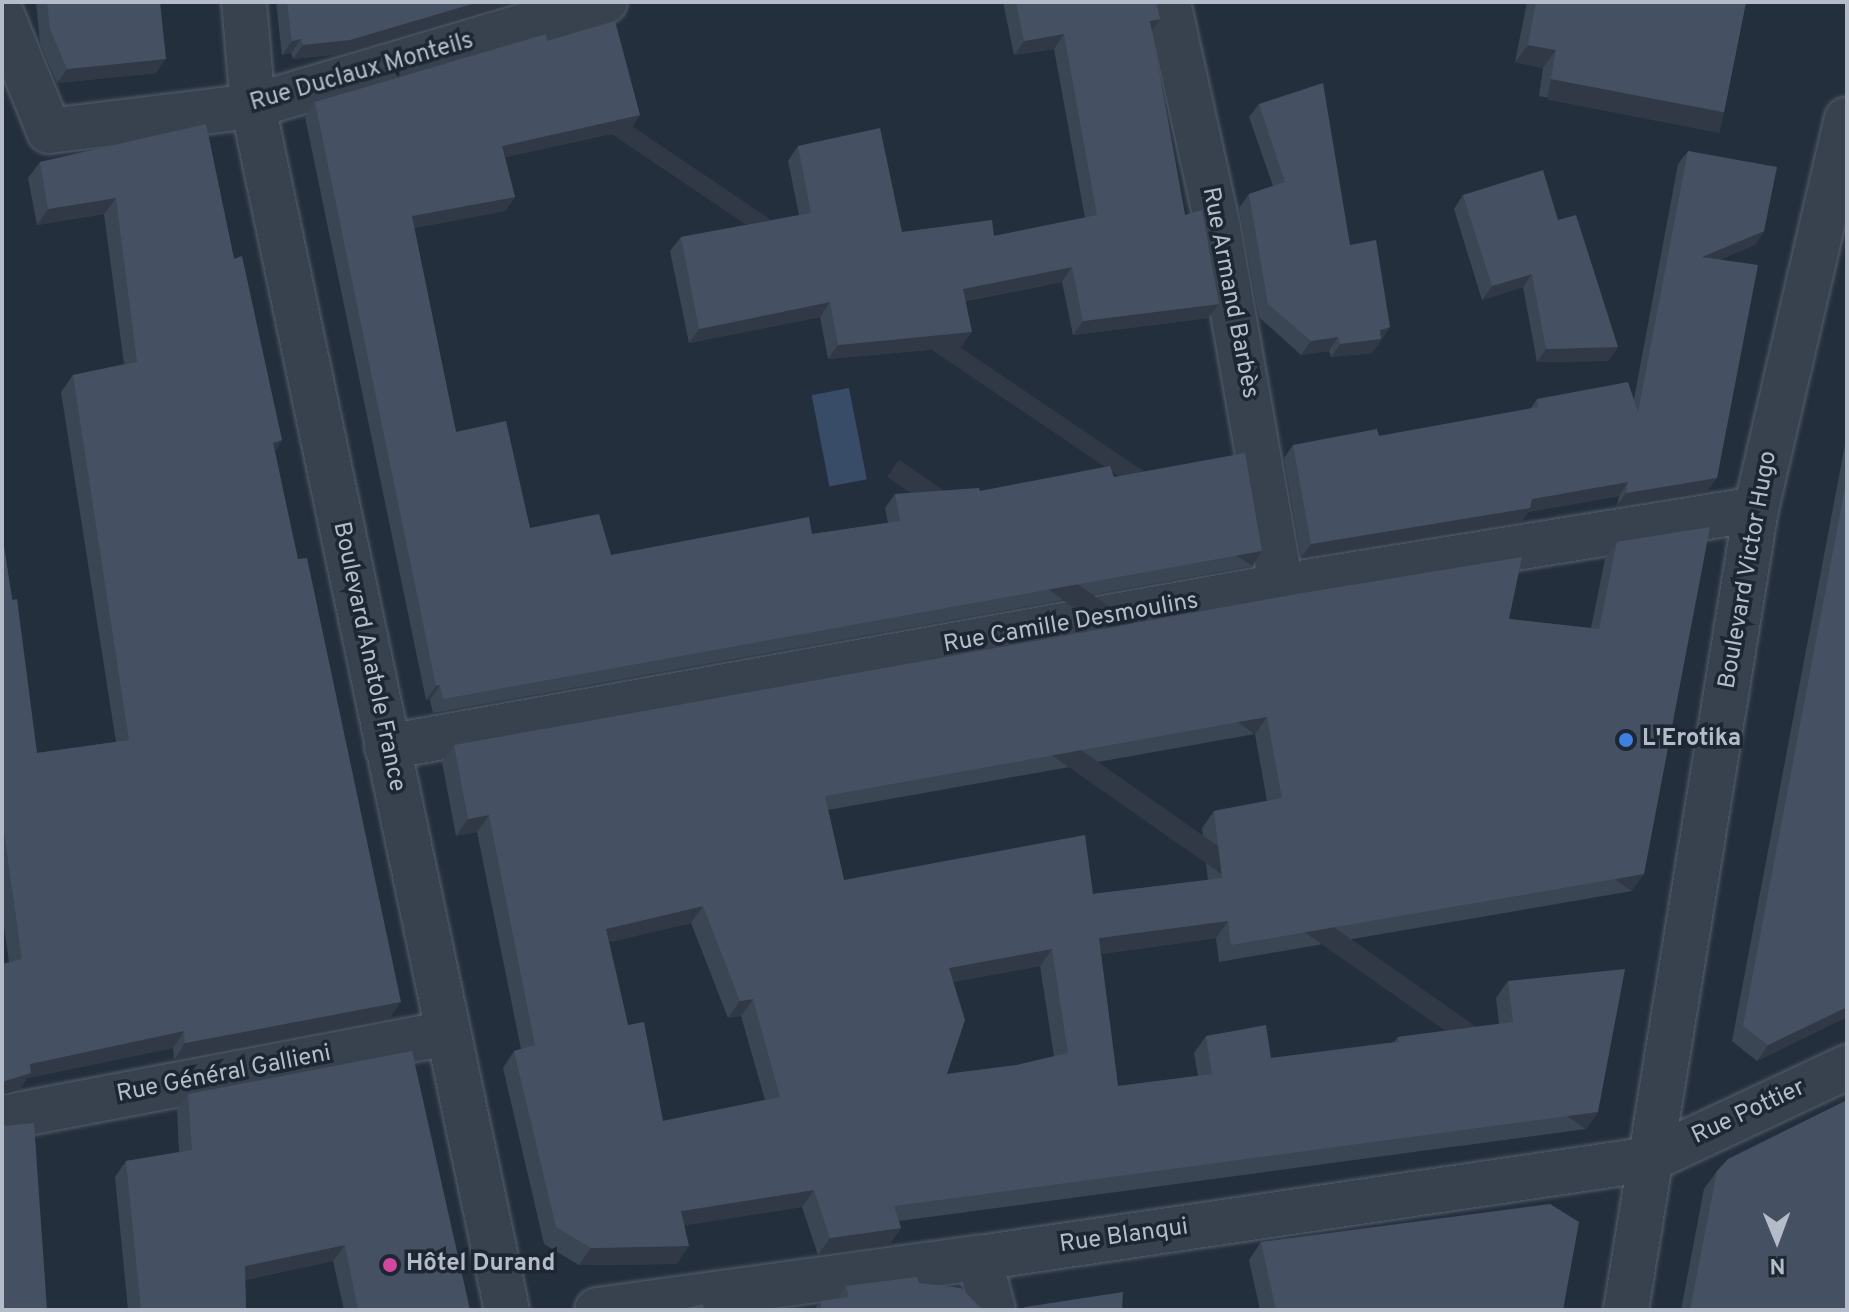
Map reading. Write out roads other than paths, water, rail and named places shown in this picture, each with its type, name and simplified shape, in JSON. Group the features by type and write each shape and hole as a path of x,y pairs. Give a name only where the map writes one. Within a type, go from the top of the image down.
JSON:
{"street":[{"name":"Boulevard Anatole France","path":"244,2 253,106 446,1033 507,1310"},
{"name":"Rue Duclaux Monteils","path":"2,15 49,131 253,106 605,2"},
{"name":"Rue Armand Barbès","path":"1168,2 1218,228 1281,586"},
{"name":"Boulevard Victor Hugo","path":"1626,1310 1756,509 1847,119"},
{"name":"Rue Camille Desmoulins","path":"387,747 1281,586 1756,509"},
{"name":"Rue Général Gallieni","path":"2,1118 446,1033"},
{"name":"Rue Pottier","path":"1651,1159 1847,1067"},
{"name":"Rue Blanqui","path":"597,1310 979,1258 1651,1159"},
{"path":"979,1258 993,1310"}],"water":[{"path":"849,388 867,479 829,487 812,395"}],"place":[{"name":"L'Erotika","path":"1626,740"},
{"name":"Hôtel Durand","path":"390,1265"}]}
